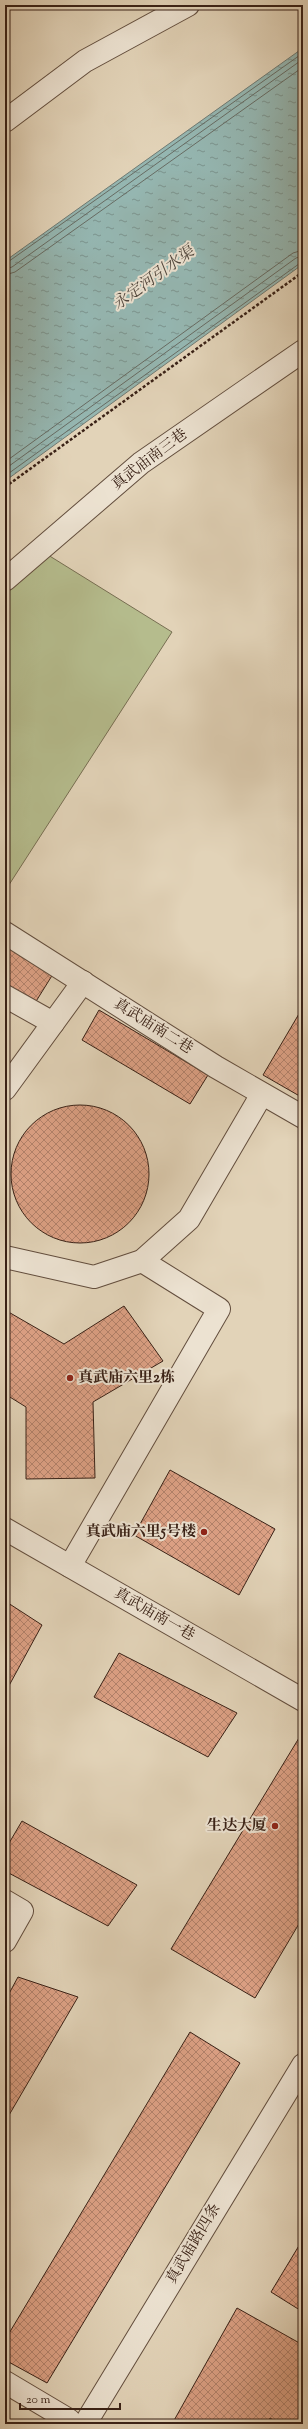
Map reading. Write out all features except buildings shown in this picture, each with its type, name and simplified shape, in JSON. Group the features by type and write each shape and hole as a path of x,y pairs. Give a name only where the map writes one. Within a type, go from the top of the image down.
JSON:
{"street":[{"path":"5,121 85,61 188,5"},
{"name":"真武庙南三巷","path":"5,580 142,463 303,351"},
{"name":"真武庙南二巷","path":"5,932 262,1094 303,1117"},
{"path":"5,1088 83,982"},
{"path":"5,996 53,1023"},
{"path":"5,1257 94,1277 142,1261 189,1219 262,1094"},
{"path":"70,1566 219,1309 142,1261"},
{"name":"真武庙南一巷","path":"5,1529 303,1700"},
{"path":"5,1901 22,1911 5,1941"},
{"name":"真武庙路四条","path":"72,2423 101,2398 303,2065"},
{"path":"5,2382 72,2423"}],"path":[{"path":"5,487 303,272"}],"green space":[{"path":"40,550 172,632 5,891 5,580"}],"water":[{"name":"永定河引水渠","path":"303,48 303,264 5,481 5,261"}],"place":[{"name":"真武庙六里2栋","path":"70,1378"},
{"name":"真武庙六里5号楼","path":"204,1532"},
{"name":"生达大厦","path":"275,1826"}]}
